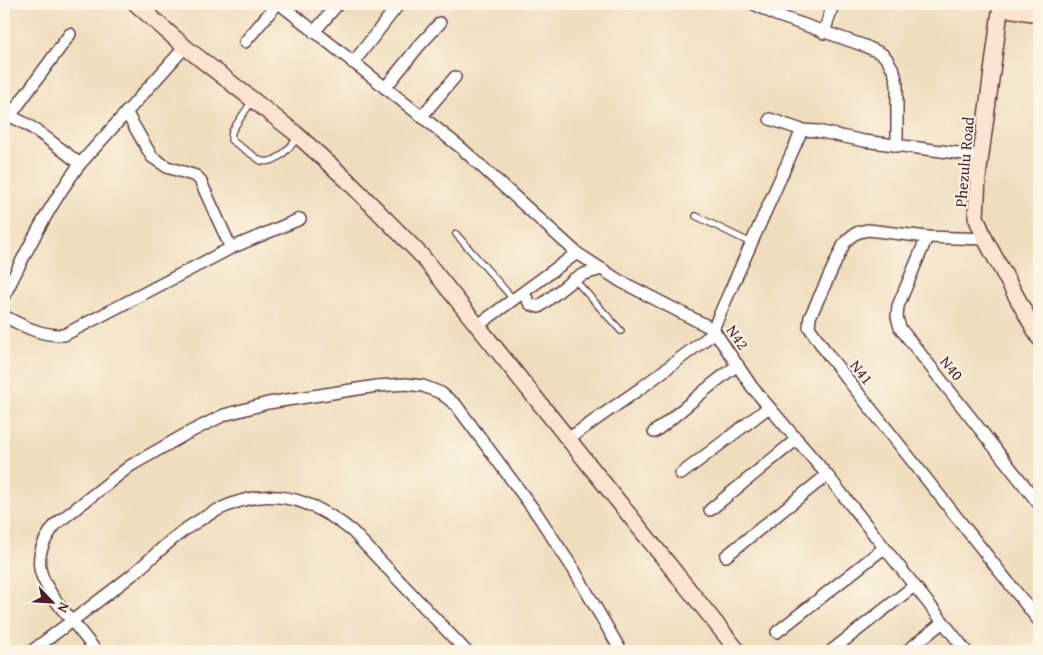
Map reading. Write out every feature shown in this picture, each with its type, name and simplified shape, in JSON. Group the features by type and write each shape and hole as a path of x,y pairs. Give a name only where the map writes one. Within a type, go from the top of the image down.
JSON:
{"street":[{"path":"136,4 184,47 299,136 398,230 421,255 738,651"},
{"path":"245,42 279,4 460,147 577,253 620,281 714,330 641,388 568,439"},
{"path":"314,32 338,4"},
{"path":"353,62 399,4"},
{"path":"754,4 776,15 865,46 882,54 894,71 897,84 897,146"},
{"path":"824,33 833,4"},
{"path":"1000,6 1039,14"},
{"name":"Phezulu Road","path":"1000,6 980,156 976,217 985,239 1039,338"},
{"path":"385,88 440,23"},
{"path":"70,34 7,116 30,126 80,164"},
{"path":"4,296 54,200 80,164 184,47"},
{"path":"422,116 455,77"},
{"path":"126,112 152,157 167,167 196,176 200,180 231,248"},
{"path":"770,119 802,130 817,131 864,141 980,156"},
{"name":"N42","path":"802,130 751,242 714,330 752,387 827,475 966,651"},
{"path":"4,316 51,336 64,334 231,248 300,219"},
{"name":"N41","path":"985,239 927,237 868,230 858,231 851,235 844,244 810,317 809,327 813,336 1039,621"},
{"name":"N40","path":"927,237 898,306 897,317 900,328 1039,504"},
{"path":"478,326 577,253"},
{"path":"519,297 539,307 574,280 584,274 602,269"},
{"path":"654,432 682,411 711,385 738,366"},
{"path":"96,651 49,592 39,568 42,548 47,535 56,524 130,466 224,415 268,403 377,386 406,384 422,386 441,393 456,405 537,514 574,570 622,651"},
{"path":"681,474 769,407"},
{"path":"710,510 797,440"},
{"path":"726,556 827,475"},
{"path":"32,651 133,574 183,531 221,508 241,500 262,495 281,496 299,500 341,522 466,651"},
{"path":"777,632 884,548"},
{"path":"831,651 914,586"},
{"path":"907,651 943,622"}],"lane":[{"path":"253,99 232,131 231,140 265,162 278,158 299,136"},
{"path":"696,216 751,242"},
{"path":"456,234 519,297"},
{"path":"574,280 621,331"}]}
